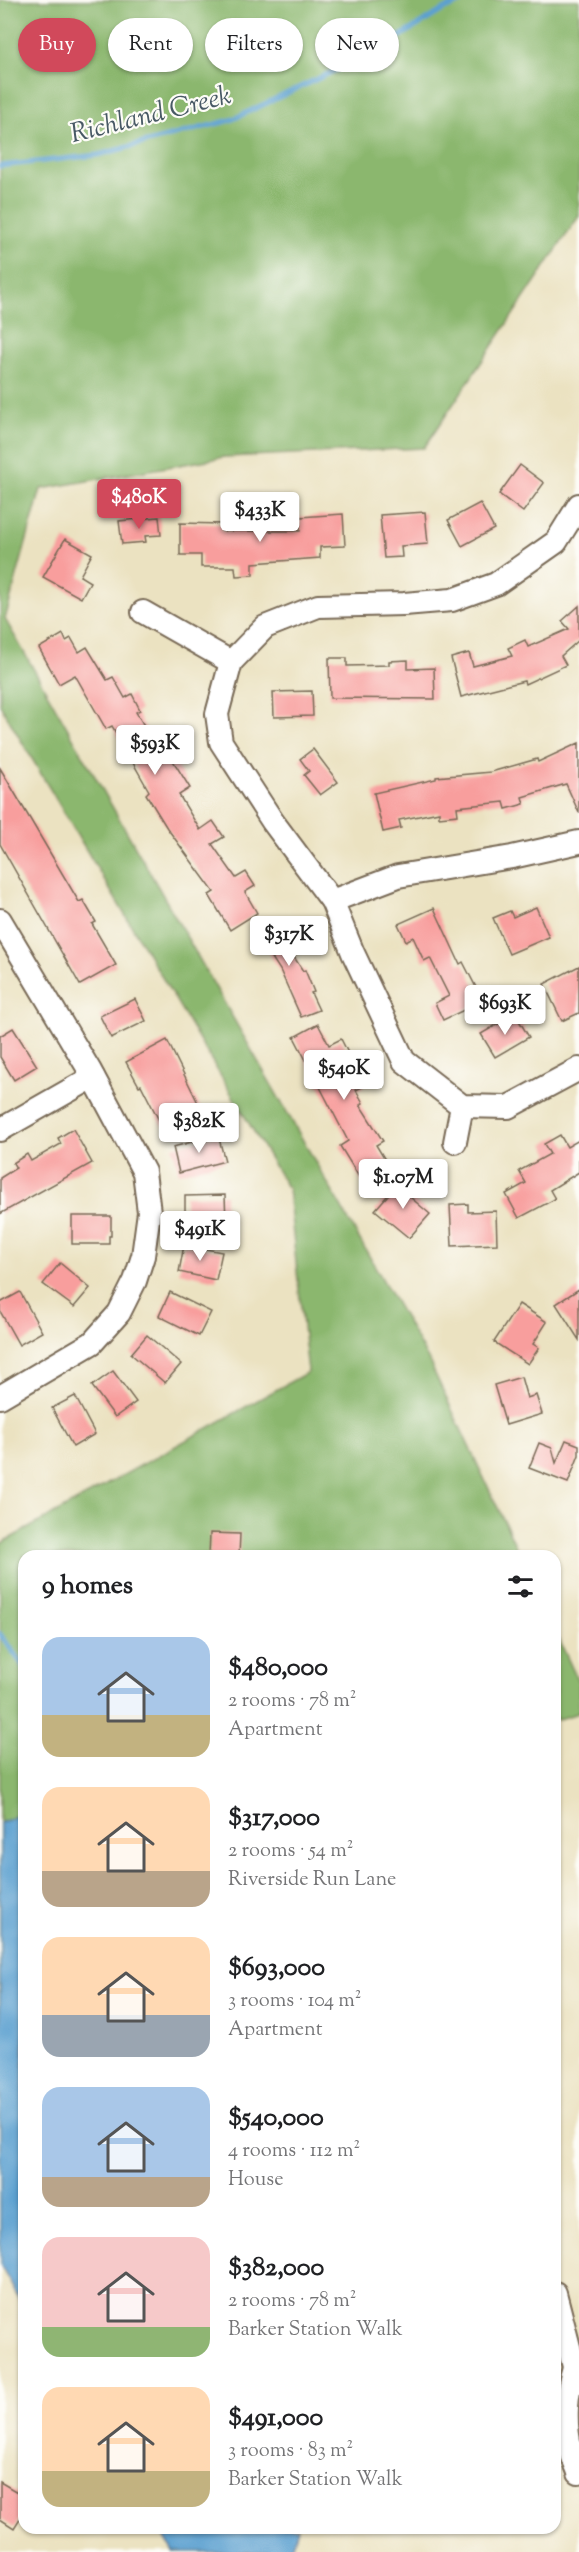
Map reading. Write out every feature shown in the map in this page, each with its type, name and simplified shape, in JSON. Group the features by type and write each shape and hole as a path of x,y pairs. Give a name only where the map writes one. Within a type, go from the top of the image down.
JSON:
{"street":[{"path":"579,505 556,542 496,584 452,600 318,606 265,627 231,662 217,714 221,742 273,822 332,901 353,953 404,1061 462,1106 508,1107 579,1069"},
{"path":"143,612 231,662"},
{"path":"332,901 398,876 512,858 579,842"},
{"path":"0,920 93,1077 144,1172 149,1212 143,1256 135,1281 119,1313 92,1343 0,1396"},
{"path":"0,1130 93,1077"},
{"path":"455,1142 462,1106"},
{"path":"561,2317 576,2377 567,2389 567,2414 571,2450 579,2470"}],"green space":[{"path":"0,0 579,0 579,216 424,448 225,457 41,489 5,619 428,1359 518,1550 18,1550 18,1995 0,2052 0,1544 308,1372 288,1189 0,705"},
{"path":"561,1644 579,1683 579,1713 561,1718"}],"water":[{"path":"18,1815 18,2297 0,2265 0,1823"},
{"path":"162,2534 296,2534 291,2552 173,2552"}],"building":[{"path":"520,465 544,483 523,512 499,494"},
{"path":"480,503 494,529 462,546 448,520"},
{"path":"425,512 428,544 401,546 402,557 384,558 380,515"},
{"path":"343,514 345,546 320,547 320,558 253,563 253,575 236,576 235,567 201,567 201,555 180,555 180,523 222,524 222,531 300,531 300,517"},
{"path":"159,517 161,535 145,536 146,542 122,544 119,521"},
{"path":"65,539 92,554 80,576 90,582 81,598 43,577"},
{"path":"579,606 579,640 561,656 566,665 525,684 524,681 461,697 451,658 469,653 473,666 512,656 508,648 525,640 528,647 569,629 562,621"},
{"path":"63,634 66,641 71,638 79,652 87,647 107,680 113,677 125,698 132,694 140,710 136,712 156,746 167,740 176,756 172,759 190,788 179,795 200,830 213,821 224,837 212,844 236,878 246,872 255,886 245,892 257,913 230,930 209,895 214,892 167,828 146,794 149,791 112,726 106,729 75,675 59,684 39,648"},
{"path":"329,658 347,658 347,666 389,665 389,661 408,660 408,669 434,668 435,699 330,698"},
{"path":"312,691 313,716 274,717 273,692"},
{"path":"579,743 579,813 566,784 522,797 524,804 506,809 504,802 457,807 458,815 439,817 439,812 399,820 401,828 383,832 374,793 436,779 436,777 491,772 537,759 538,762"},
{"path":"313,749 338,782 320,795 304,775 309,771 300,759"},
{"path":"0,768 79,902 83,900 96,922 92,924 116,965 80,985 0,844"},
{"path":"536,907 549,937 509,954 493,918 510,911 513,917"},
{"path":"434,908 460,964 463,962 483,1001 443,1020 435,1003 449,996 430,958 424,961 413,937 406,941 398,924"},
{"path":"279,919 291,939 285,943 303,971 305,970 314,992 311,993 319,1010 301,1017 280,970 256,933"},
{"path":"579,966 579,1013 562,1021 544,984"},
{"path":"135,999 146,1021 111,1038 100,1016"},
{"path":"515,1014 529,1037 495,1057 481,1034"},
{"path":"318,1024 329,1045 341,1039 349,1055 347,1056 364,1086 356,1090 363,1103 360,1105 383,1141 376,1145 390,1168 364,1185 340,1146 348,1141 294,1037"},
{"path":"13,1028 37,1066 14,1080 0,1057 0,1036"},
{"path":"167,1040 200,1107 162,1126 126,1062"},
{"path":"73,1129 92,1163 0,1214 0,1178 16,1168 13,1163 27,1154 31,1161 61,1144 58,1138"},
{"path":"218,1135 225,1161 179,1173 173,1147"},
{"path":"560,1135 567,1147 579,1140 579,1172 550,1190 555,1199 519,1218 506,1194 526,1183 519,1171 550,1154 544,1144"},
{"path":"401,1180 415,1192 410,1197 430,1214 409,1238 375,1210"},
{"path":"225,1195 226,1222 185,1224 185,1196"},
{"path":"468,1204 468,1212 496,1211 497,1244 452,1246 450,1205"},
{"path":"72,1216 111,1216 109,1244 72,1244"},
{"path":"184,1245 222,1252 216,1280 179,1272"},
{"path":"60,1263 90,1288 74,1307 43,1284"},
{"path":"579,1289 579,1340 556,1304"},
{"path":"20,1292 42,1332 19,1345 0,1311 0,1303"},
{"path":"170,1292 211,1312 199,1336 159,1316"},
{"path":"519,1304 547,1322 533,1344 539,1348 528,1364 494,1342"},
{"path":"147,1335 181,1364 165,1383 131,1354"},
{"path":"113,1371 136,1402 115,1417 92,1386"},
{"path":"521,1377 527,1398 536,1395 542,1414 506,1425 494,1385"},
{"path":"75,1396 95,1434 73,1447 52,1408"},
{"path":"566,1440 579,1445 579,1455 568,1483 529,1468 539,1443 552,1448 556,1463"},
{"path":"210,1533 240,1534 239,1550 209,1550"},
{"path":"0,2482 18,2492 18,2522 14,2528 0,2519"}],"waterway":[{"name":"Richland Creek","path":"0,166 98,155 231,120 378,50 443,10 466,0"},
{"path":"0,1634 18,1659"}]}
